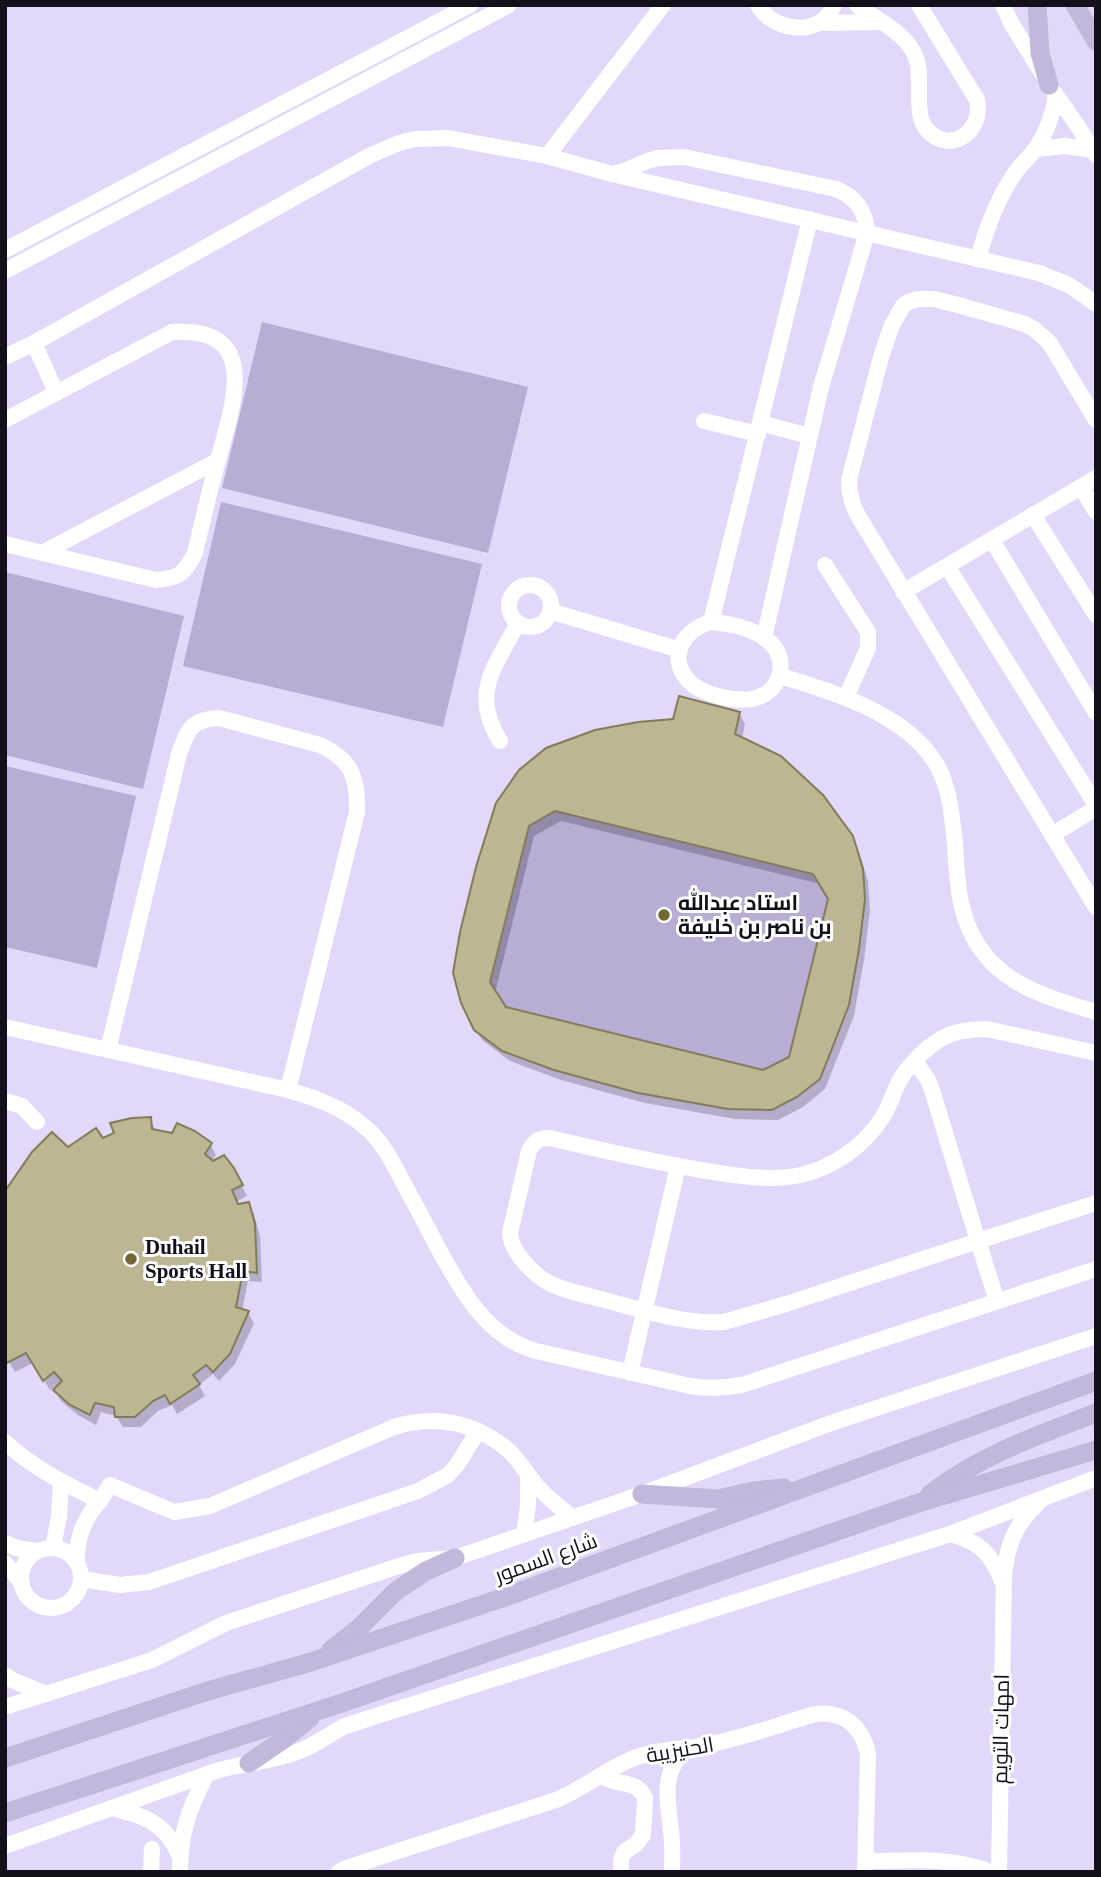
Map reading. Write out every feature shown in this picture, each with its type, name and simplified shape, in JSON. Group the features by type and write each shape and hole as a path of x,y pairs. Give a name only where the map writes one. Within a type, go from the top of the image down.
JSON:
{"main road":[{"path":"1037,5 1040,52 1053,90"},
{"path":"1075,5 1096,41"},
{"name":"شارع السمور","path":"5,1759 208,1691 311,1662 505,1597 1096,1381"},
{"path":"918,1503 943,1484 984,1460 1031,1437 1096,1413"},
{"path":"5,1813 321,1710 918,1503 1096,1450"},
{"path":"642,1494 708,1499 769,1489 802,1489"},
{"path":"311,1662 344,1640 388,1598 413,1579 456,1558"},
{"path":"249,1763 321,1710"}],"street":[{"path":"5,250 470,5"},
{"path":"5,271 509,5"},
{"path":"547,156 663,5"},
{"path":"758,5 767,17 779,23 809,28 822,23 881,22"},
{"path":"822,23 834,5"},
{"path":"857,5 903,39 916,58 920,79 920,114 924,126 942,139 958,139 965,136 976,124 977,100 919,5"},
{"path":"1003,5 1011,23 1095,153"},
{"path":"978,259 990,219 1002,195 1015,172 1035,149 1047,129 1053,90"},
{"path":"5,357 369,156 415,139 448,138 547,156 612,174 978,259 1055,278 1096,304"},
{"path":"1035,149 1065,146 1095,153"},
{"path":"612,174 658,158 684,157 836,189 859,205 866,223 867,233 834,338 809,436 764,638"},
{"path":"711,622 810,219"},
{"path":"1096,420 1049,342 1034,329 1025,324 934,299 918,299 908,302 897,315 881,357 849,480 852,503 903,592 1096,907"},
{"path":"5,420 172,332 191,331 208,335 223,343 233,362 236,388 195,553 186,570 174,579 156,580 5,544"},
{"path":"34,343 57,391"},
{"path":"704,421 809,436"},
{"path":"42,553 217,461"},
{"path":"903,592 1096,478"},
{"path":"1081,487 1096,512"},
{"path":"1033,515 1096,615"},
{"path":"992,540 1096,713"},
{"path":"825,565 869,632 868,648 846,697"},
{"path":"947,566 1096,806 1052,835"},
{"path":"522,586 540,587 547,593 550,611 541,623 526,626 512,617 510,599 522,586"},
{"path":"550,611 680,650"},
{"path":"711,622 739,626 764,638 779,654 780,676 767,694 757,699 723,697 701,690 686,678 681,669 680,650 684,640 700,625 711,622"},
{"path":"500,741 488,719 485,707 486,691 492,671 518,623"},
{"path":"780,676 846,697 878,713 914,738 934,761 946,787 952,814 962,906 981,951 995,967 1029,989 1049,999 1096,1012"},
{"path":"108,1050 178,754 193,724 203,719 219,718 320,745 333,751 351,771 356,783 357,812 288,1090"},
{"path":"5,1027 288,1090 341,1109 366,1128 386,1151 461,1290 490,1324 511,1341 523,1347 690,1387 734,1386 997,1301 1093,1276"},
{"path":"1096,1053 1000,1031 974,1029 951,1033 939,1039 905,1072 881,1120 859,1145 841,1158 800,1175 762,1177 730,1174 678,1166 550,1138 538,1139 529,1151 510,1233 512,1247 548,1282 576,1293 643,1310 714,1323 786,1304 1096,1203"},
{"path":"915,1061 931,1087 997,1301"},
{"path":"5,1101 22,1106 37,1122"},
{"path":"630,1373 678,1166"},
{"name":"شارع السمور","path":"5,1707 152,1660 208,1631 256,1613 402,1565 456,1558 642,1494 831,1423 1096,1336"},
{"path":"77,1562 69,1553 52,1547 36,1551 24,1562 21,1571 20,1580 27,1597 52,1609 61,1607 75,1596 82,1579 77,1562 81,1531 110,1485 174,1512 210,1506 394,1427 429,1420 447,1421 478,1431 498,1442 511,1452 541,1490 572,1517"},
{"path":"82,1579 120,1585 149,1581 418,1491 448,1475 478,1431"},
{"path":"5,1442 21,1458 61,1482 100,1500"},
{"path":"524,1534 528,1475"},
{"path":"5,1846 207,1774 288,1755 310,1747 345,1726 950,1534 1096,1478"},
{"path":"52,1547 59,1517 61,1482"},
{"name":"امهات التويم","path":"999,1872 1006,1562 1015,1531 1043,1497"},
{"name":"امهات التويم","path":"950,1534 967,1539 982,1548 995,1565 1004,1586"},
{"path":"5,1543 36,1551"},
{"path":"5,1563 20,1580"},
{"path":"5,1675 46,1694"},
{"name":"الحنيزيبة","path":"339,1872 556,1800 634,1758 727,1741 813,1715 832,1714 850,1722 862,1736 868,1754 865,1867 953,1862 990,1872"},
{"path":"672,1872 668,1781 674,1763 685,1748"},
{"path":"180,1864 187,1817 207,1774"},
{"path":"601,1775 611,1782 634,1785 645,1798 643,1835 624,1852 621,1872"},
{"path":"113,1808 158,1824 171,1839 180,1864"},
{"path":"151,1872 152,1849"}],"shaded area":[{"path":"262,322 528,387 488,553 222,488"},
{"path":"221,502 482,564 443,727 183,666"},
{"path":"5,572 184,616 143,789 5,755"},
{"name":"استاد عبدالله بن ناصر بن خليفة","path":"679,696 740,712 735,734 781,756 823,795 853,836 863,869 865,899 849,1005 772,1110 728,1109 638,1093 554,1070 502,1051 474,1030 461,1003 453,973 476,867 496,803 519,770 546,748 673,719"},
{"path":"5,766 136,796 97,968 5,947"}],"building":[{"path":"679,696 740,712 735,734 781,756 823,795 853,836 863,869 865,899 849,1005 820,1079 797,1097 772,1110 728,1109 638,1093 554,1070 502,1051 474,1030 461,1003 453,973 476,867 496,803 519,770 546,748 595,730 673,719","holes":["555,811 813,874 828,899 789,1057 763,1070 506,1007 490,982 529,826"]},
{"name":"Duhail Sports Hall","path":"151,1117 152,1129 172,1133 177,1123 195,1131 212,1143 205,1154 213,1161 224,1155 234,1168 243,1185 232,1190 238,1204 249,1202 255,1224 257,1273 243,1271 236,1307 249,1311 230,1354 213,1372 206,1365 193,1375 200,1384 170,1404 165,1395 153,1401 135,1417 115,1417 114,1407 95,1403 90,1415 70,1405 53,1390 62,1381 54,1372 43,1381 26,1353 7,1363 5,1359 5,1191 32,1152 52,1132 68,1147 96,1128 103,1138 114,1133 110,1123"}],"place":[{"name":"استاد عبدالله بن ناصر بن خليفة","path":"664,915"},
{"name":"Duhail Sports Hall","path":"131,1259"}]}
